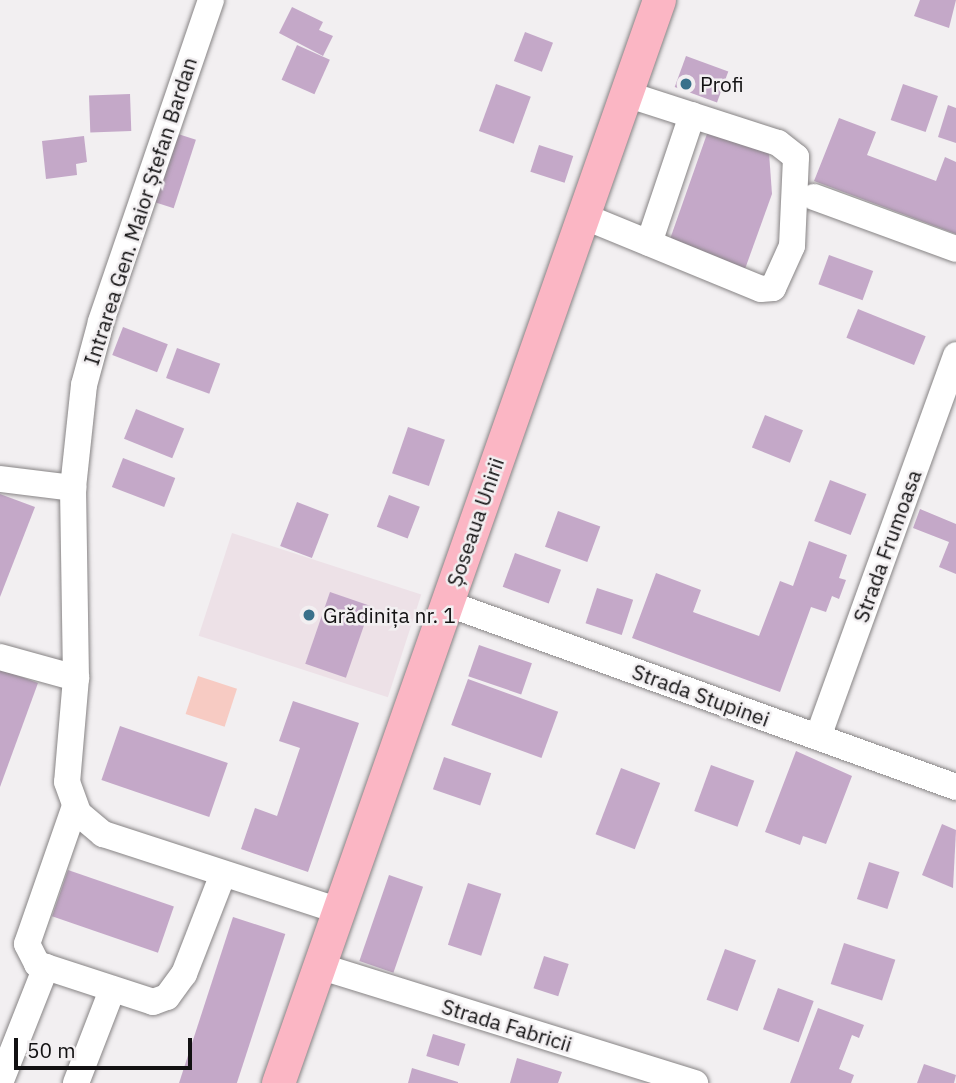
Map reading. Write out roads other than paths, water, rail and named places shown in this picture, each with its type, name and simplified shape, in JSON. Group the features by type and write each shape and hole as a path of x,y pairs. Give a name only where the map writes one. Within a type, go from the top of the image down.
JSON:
{"main road":[{"name":"Șoseaua Unirii","path":"278,1083 659,0"}],"street":[{"name":"Intrarea Gen. Maior Ștefan Bardan","path":"75,806 65,766 76,678 73,488 84,385 101,322 211,0"},
{"path":"583,216 761,289 773,288 792,246 796,157 778,144 626,94"},
{"path":"649,243 692,115"},
{"path":"814,197 956,249"},
{"name":"Strada Frumoasa","path":"818,737 956,355"},
{"path":"0,479 73,488"},
{"name":"Strada Stupinei","path":"446,603 956,787"},
{"path":"0,657 76,678"},
{"path":"75,806 90,825 119,841 337,911"},
{"path":"75,806 27,944 30,958 46,967 153,1002 174,990 223,874"},
{"name":"Strada Fabricii","path":"319,966 695,1083"},
{"path":"0,1083 46,967"},
{"path":"76,1083 113,990"}],"place":[{"name":"Profi","path":"686,84"},
{"name":"Grădinița nr. 1","path":"309,615"}]}
